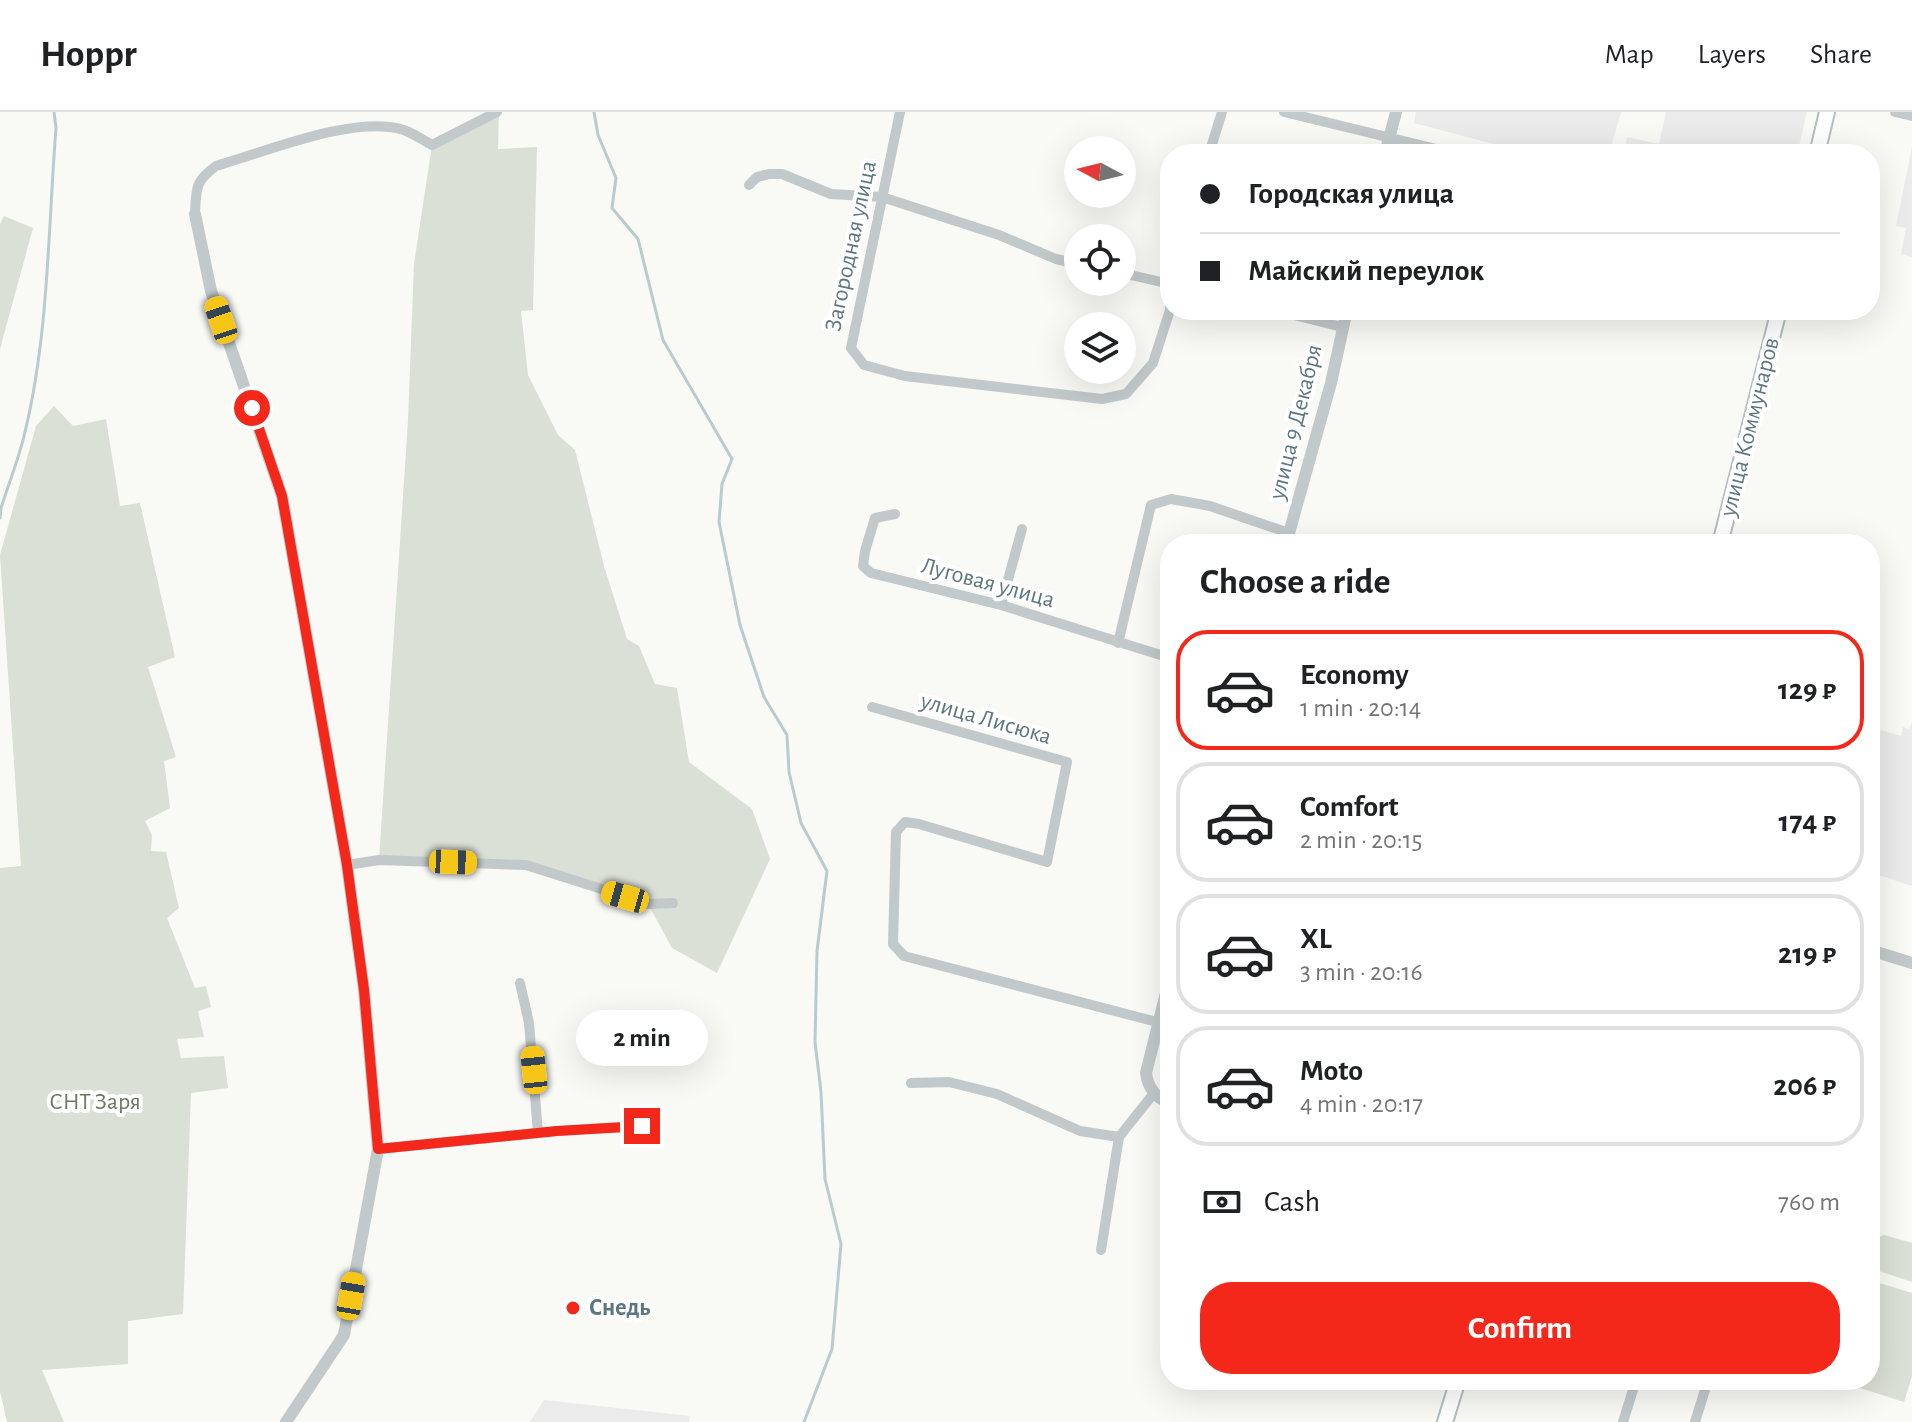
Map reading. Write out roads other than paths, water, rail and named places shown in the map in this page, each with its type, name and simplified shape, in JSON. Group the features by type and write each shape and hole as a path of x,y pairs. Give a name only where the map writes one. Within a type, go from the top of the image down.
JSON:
{"main road":[{"path":"1819,144 1827,112"},
{"name":"улица Коммунаров","path":"1723,534 1776,320"},
{"path":"1445,1422 1455,1390"}],"street":[{"path":"286,1422 344,1335 378,1149 364,990 347,865 282,496 211,291 195,214 196,191 201,177 216,166 338,129 384,127 404,130 432,145 497,112"},
{"name":"Загородная улица","path":"900,112 851,348 864,365 905,376 1102,399 1126,394 1153,363 1167,320"},
{"path":"1212,144 1222,112"},
{"path":"1284,112 1414,144"},
{"path":"1388,144 1396,112"},
{"path":"1895,112 1912,116"},
{"path":"749,185 757,177 782,174 831,194 882,197 999,235 1064,261"},
{"path":"1136,276 1160,281"},
{"path":"1314,320 1342,327"},
{"name":"улица 9 Декабря","path":"1289,534 1331,383 1344,320"},
{"path":"1118,643 1151,505 1171,499 1210,506 1276,534"},
{"name":"Луговая улица","path":"895,514 875,518 863,566 871,573 1001,605 1160,655"},
{"path":"1001,605 1022,529"},
{"name":"улица Лисюка","path":"872,707 1067,762 1047,862 905,822 896,832 893,944 904,956 1157,1022"},
{"path":"347,865 379,860 526,865 649,904 673,903"},
{"path":"1880,953 1912,963"},
{"path":"520,983 529,1023 538,1133"},
{"path":"1160,1012 1146,1073 1148,1085 1160,1097"},
{"path":"911,1083 949,1082 997,1094 1080,1131 1119,1137"},
{"path":"1101,1250 1119,1137 1154,1093"},
{"path":"378,1149 642,1126"},
{"path":"1623,1422 1633,1390"},
{"path":"1695,1422 1705,1390"}],"waterway":[{"path":"0,518 25,432 39,357 56,128 54,112"},
{"path":"594,112 598,135 616,178 612,208 638,239 663,340 732,459 722,484 719,522 740,625 764,697 787,735 789,772 801,823 827,871 817,951 815,1042 825,1179 841,1244 832,1349 804,1422"}],"place":[{"name":"Снедь","path":"573,1308"}],"park label":[{"name":"СНТ Заря","path":"95,1102"}]}
